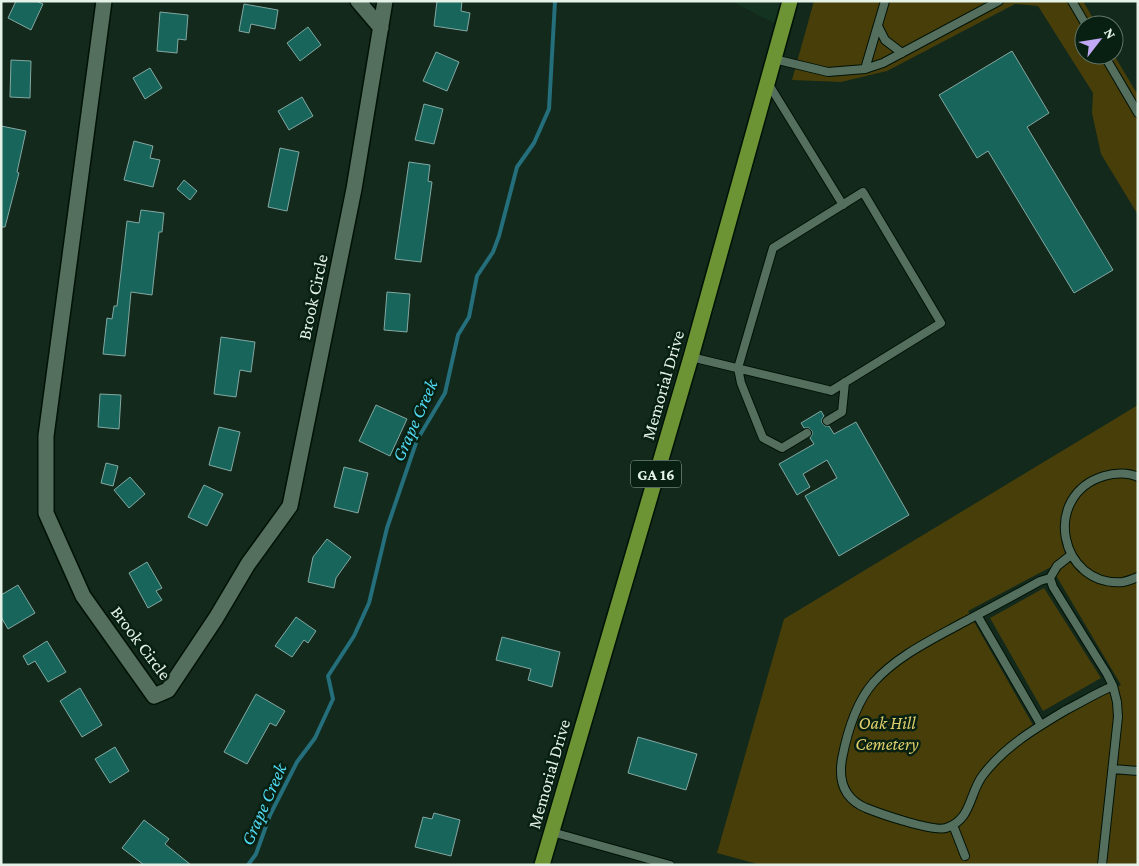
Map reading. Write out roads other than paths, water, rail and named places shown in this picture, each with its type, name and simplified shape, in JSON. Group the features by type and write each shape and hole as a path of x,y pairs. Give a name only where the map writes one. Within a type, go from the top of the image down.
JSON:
{"main road":[{"name":"Memorial Drive","path":"542,865 691,356 790,1"}],"street":[{"name":"Brook Circle","path":"104,1 46,436 46,513 83,596 154,696 168,690 216,618 248,564 290,506 354,189 385,1"},
{"path":"358,1 381,28"}],"lane":[{"path":"865,69 885,1"},
{"path":"774,59 828,72 865,69 883,63 999,1"},
{"path":"1072,1 1080,15"},
{"path":"878,26 885,40 902,53"},
{"path":"1110,65 1138,113"},
{"path":"768,83 843,205"},
{"path":"691,356 738,368 831,391 941,323 863,192 773,248 738,368 741,383 763,438 782,448 807,432"},
{"path":"827,421 842,412 845,382"},
{"path":"1138,477 1113,473 1092,480 1075,494 1066,513 1064,535 1071,555 1085,571 1103,580 1124,582 1138,578"},
{"path":"1071,555 1057,566 1050,578 1040,581 922,645 897,661 872,684 857,708 848,733 842,762 841,779 846,793 855,803 870,810 933,829 953,825 960,822 968,811 972,795 982,776 1000,755 1041,725 1098,692 1113,686"},
{"path":"1050,578 1053,587 1113,686 1117,702 1118,717 1102,865"},
{"path":"977,615 1041,725"},
{"path":"1113,769 1138,771"},
{"path":"953,825 965,856"},
{"path":"552,832 670,865"}],"waterway":[{"name":"Grape Creek","path":"248,865 256,854 270,815 297,762 315,738 333,699 328,676 354,636 369,603 387,528 417,440 445,393 458,335 469,317 477,276 493,252 499,236 517,167 534,143 549,109 555,1"}],"park label":[{"name":"Oak Hill Cemetery","path":"887,733"}]}
